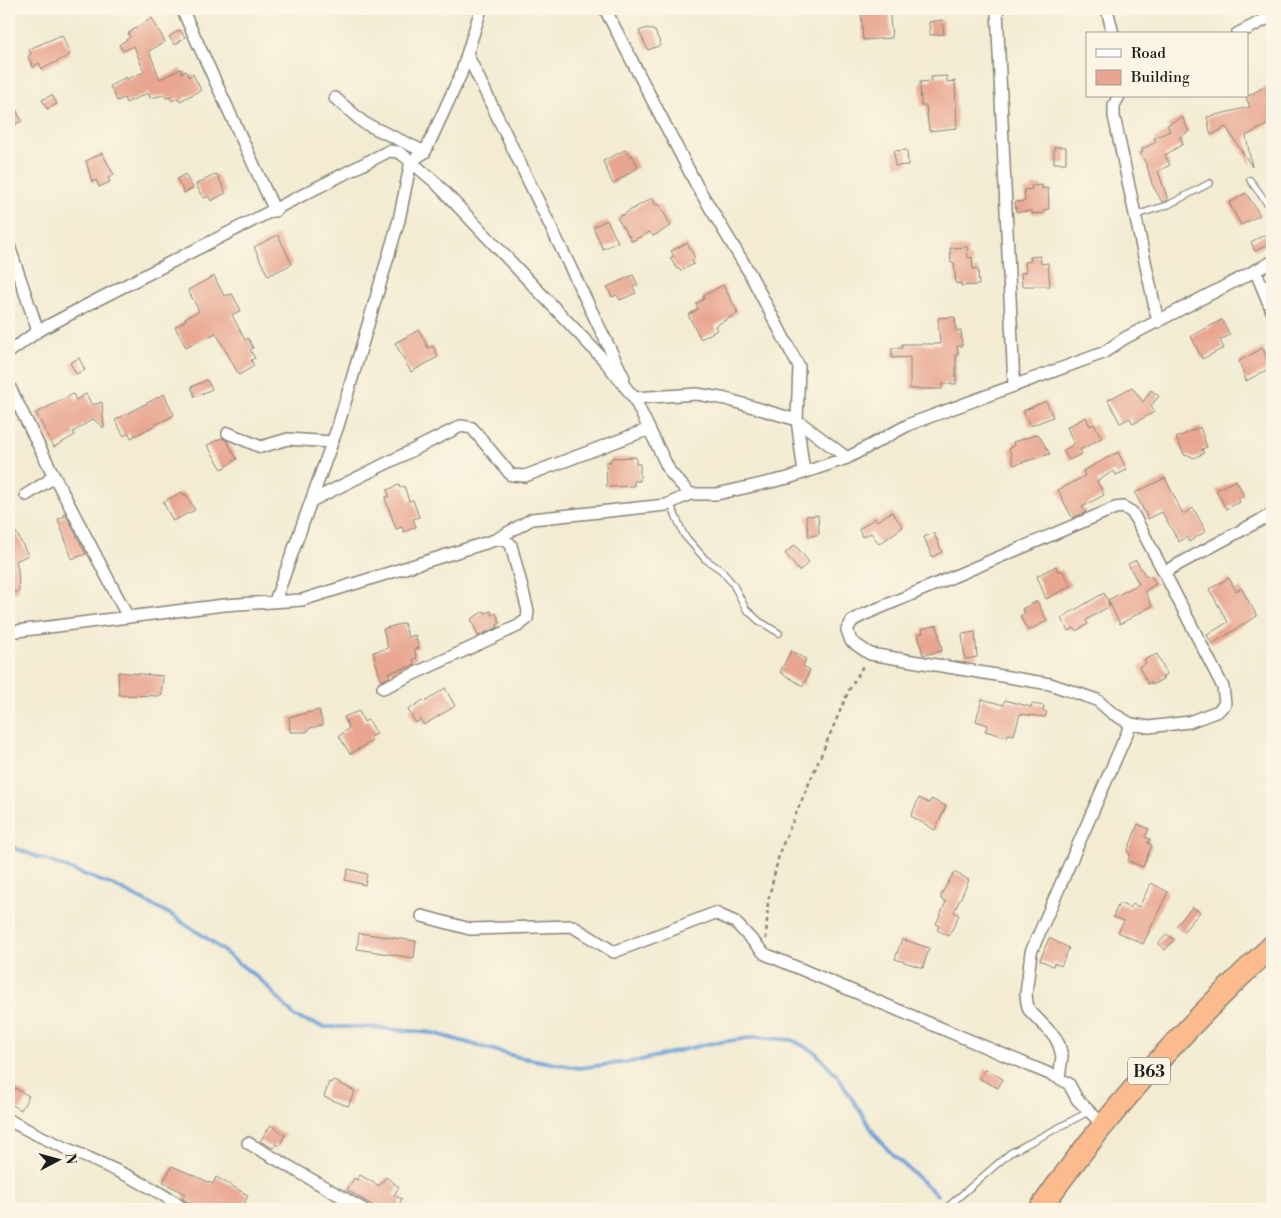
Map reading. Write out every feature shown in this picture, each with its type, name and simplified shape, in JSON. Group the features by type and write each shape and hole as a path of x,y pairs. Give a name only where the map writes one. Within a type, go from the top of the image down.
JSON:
{"highway":[{"name":"B63","path":"1040,1209 1095,1118 1154,1064 1272,946"}],"street":[{"path":"182,9 275,211"},
{"path":"275,602 332,442 399,220 411,161 425,152 461,74 481,9"},
{"path":"605,9 697,186 799,367 797,420 804,472"},
{"path":"997,9 1014,386"},
{"path":"1107,9 1113,32"},
{"path":"1241,32 1272,16"},
{"path":"467,54 670,472 690,494"},
{"path":"335,98 364,123 425,152"},
{"path":"1118,98 1114,104 1114,116 1158,322"},
{"path":"9,352 38,332 389,151 398,152 435,182 604,360 634,398"},
{"path":"9,249 38,332"},
{"path":"495,540 532,519 670,503 690,494 716,494 804,472 848,458 910,424 1103,353 1125,338 1272,262"},
{"path":"1255,270 1272,311"},
{"path":"9,386 128,617"},
{"path":"634,398 697,394 726,399 797,420 848,458"},
{"path":"311,501 461,426 472,428 511,475 525,476 649,430"},
{"path":"228,433 261,447 288,439 332,442"},
{"path":"26,495 42,486 53,474"},
{"path":"1123,507 1132,512 1164,572 1224,688 1225,704 1218,711 1190,722 1149,727 1131,724 1112,713 1097,700 1050,684 870,654 851,641 847,630 852,621 982,563 1115,508 1123,507"},
{"path":"1164,572 1272,514"},
{"path":"9,632 224,605 275,602 311,597 495,540 505,539 512,545 528,611 527,619 518,626 383,688"},
{"path":"1059,1078 1062,1056 1059,1045 1055,1037 1029,1010 1027,1003 1026,994 1031,952 1131,724"},
{"path":"422,916 470,929 572,926 614,952 716,913 735,922 765,954 1059,1078 1070,1084 1077,1099 1095,1118"},
{"path":"9,1120 38,1137 143,1182 184,1209"},
{"path":"248,1143 363,1209"}],"lane":[{"path":"1250,180 1272,210"},
{"path":"1136,215 1168,205 1210,183"},
{"path":"670,503 684,535 705,559 721,570 733,584 746,609 759,621 779,633"},
{"path":"945,1209 1010,1153 1095,1118"}],"path":[{"path":"765,954 768,902 780,851 850,690 870,654"}],"building":[{"path":"861,9 889,9 892,38 863,40"},
{"path":"152,18 165,42 149,51 160,79 181,69 182,73 186,71 189,77 193,74 201,90 180,101 178,98 172,101 170,97 166,98 164,95 150,98 148,93 126,103 124,98 117,101 110,86 126,77 127,79 144,72 134,46 123,51 119,45 130,37 128,33"},
{"path":"942,20 944,34 930,35 929,22"},
{"path":"647,28 655,31 661,45 648,50 639,31"},
{"path":"180,30 185,37 175,45 169,37"},
{"path":"62,35 70,55 42,69 39,63 33,67 28,56 31,54 29,49"},
{"path":"947,76 947,82 955,81 957,128 929,131 926,106 921,106 920,82 931,81 931,77"},
{"path":"1272,83 1272,122 1246,136 1252,167 1226,127 1211,135 1207,117 1250,107 1246,98"},
{"path":"52,95 57,104 47,109 42,100"},
{"path":"9,96 22,121 12,126 9,120"},
{"path":"1182,117 1189,131 1180,137 1183,144 1165,155 1170,165 1158,171 1168,200 1162,202 1152,184 1147,166 1140,153 1143,152 1142,149 1156,142 1154,138 1170,131 1167,125"},
{"path":"1054,147 1066,147 1066,163 1054,163"},
{"path":"625,150 629,156 632,155 638,167 613,184 603,161"},
{"path":"907,150 908,165 895,166 894,151"},
{"path":"102,153 114,175 108,178 110,182 99,187 96,180 92,182 86,161"},
{"path":"185,174 193,188 184,193 177,179"},
{"path":"217,174 226,193 211,201 209,196 205,198 201,195 196,184"},
{"path":"1042,185 1042,189 1048,188 1049,209 1044,210 1044,213 1032,214 1032,211 1016,212 1015,202 1025,201 1024,190 1032,189 1031,186"},
{"path":"1246,193 1260,215 1241,225 1229,203"},
{"path":"652,198 656,205 659,204 671,226 653,236 650,232 632,241 617,218"},
{"path":"607,220 618,242 603,249 593,227"},
{"path":"1272,231 1272,242 1255,251 1251,242"},
{"path":"278,235 292,264 268,276 254,247"},
{"path":"687,243 695,258 692,260 694,264 680,271 670,258 674,256 671,251"},
{"path":"967,247 968,258 972,257 973,269 978,268 979,285 961,286 961,283 956,284 950,248"},
{"path":"1040,256 1041,264 1048,263 1050,286 1022,286 1021,273 1026,272 1025,262 1031,261 1030,257"},
{"path":"633,275 638,285 633,287 636,293 620,300 617,295 612,297 607,287"},
{"path":"214,276 224,296 232,294 241,310 232,315 245,340 248,338 253,348 250,350 255,358 251,360 254,366 239,375 216,333 186,347 175,327 186,320 185,318 199,311 188,290"},
{"path":"723,285 738,313 715,326 717,330 701,339 688,315 698,309 696,304 704,299 703,296"},
{"path":"955,317 956,331 961,331 962,346 957,346 956,384 942,384 942,389 910,389 910,357 892,358 892,348 902,348 902,344 940,344 938,318"},
{"path":"1222,320 1230,335 1220,340 1224,348 1202,359 1191,336"},
{"path":"419,330 428,348 433,346 438,357 411,372 395,343"},
{"path":"1263,348 1270,368 1246,381 1239,361"},
{"path":"79,358 85,370 76,374 70,363"},
{"path":"207,380 212,389 195,397 191,387"},
{"path":"1132,387 1143,402 1151,390 1159,396 1151,406 1154,412 1133,424 1130,418 1120,423 1108,400"},
{"path":"73,394 76,400 86,394 92,405 102,402 104,428 93,419 73,432 75,435 54,447 36,413"},
{"path":"164,394 174,415 131,438 129,433 124,436 115,420"},
{"path":"1046,401 1053,417 1030,426 1023,411"},
{"path":"1086,417 1090,426 1094,424 1102,438 1080,450 1082,454 1069,460 1063,451 1074,444 1067,427"},
{"path":"1200,427 1207,447 1202,449 1204,453 1194,458 1188,455 1185,456 1176,438"},
{"path":"1038,434 1050,454 1014,465 1009,448 1014,446 1013,442"},
{"path":"222,438 227,441 237,459 222,469 207,445"},
{"path":"1118,452 1127,470 1116,475 1114,471 1097,481 1104,495 1082,507 1086,512 1072,518 1058,490 1085,476 1083,471"},
{"path":"636,457 636,464 640,464 640,481 634,481 634,486 607,487 606,462 611,462 611,458"},
{"path":"1165,478 1183,514 1193,508 1206,531 1189,542 1186,537 1179,542 1162,512 1148,519 1135,493"},
{"path":"1236,480 1244,495 1238,498 1240,502 1226,509 1216,490"},
{"path":"399,485 400,488 404,486 409,501 413,500 419,517 413,519 416,527 404,532 402,527 396,529 385,498 389,496 387,490"},
{"path":"182,492 184,495 186,494 195,510 173,521 163,502"},
{"path":"892,512 903,527 879,544 871,533 862,537 859,529 875,518 877,521"},
{"path":"63,513 65,513 86,554 72,559 58,519 65,516"},
{"path":"818,515 819,534 809,537 806,516"},
{"path":"16,532 28,555 16,561 19,592 9,592 9,536"},
{"path":"934,533 942,552 932,557 924,537"},
{"path":"795,545 809,562 799,571 785,553"},
{"path":"1136,560 1146,577 1150,575 1156,584 1145,591 1152,606 1120,624 1108,600 1139,584 1128,564"},
{"path":"1056,566 1058,572 1062,570 1071,586 1046,599 1037,576"},
{"path":"1229,578 1236,591 1241,588 1257,616 1212,644 1207,635 1228,622 1209,589"},
{"path":"1104,593 1110,606 1086,620 1088,624 1076,631 1074,628 1068,631 1061,618"},
{"path":"1037,601 1047,621 1028,631 1020,616 1025,613 1022,609"},
{"path":"484,611 485,613 491,611 492,615 496,613 500,623 497,625 498,627 478,636 471,619"},
{"path":"404,623 408,637 415,635 419,648 414,649 417,658 413,659 415,665 388,673 390,677 381,681 373,652 388,648 383,629"},
{"path":"937,625 942,651 923,655 918,634 923,633 922,629"},
{"path":"975,632 977,657 965,659 962,634"},
{"path":"791,651 806,659 803,666 810,670 803,686 780,672"},
{"path":"1157,654 1167,674 1162,677 1163,679 1152,685 1151,682 1148,684 1139,667 1146,663 1144,660"},
{"path":"118,672 163,676 161,696 119,695"},
{"path":"445,688 455,706 424,725 421,719 416,723 408,710 423,700 425,702"},
{"path":"982,699 1003,705 1005,700 1031,707 1032,704 1044,706 1043,711 1047,712 1045,717 1020,714 1014,735 1008,734 1007,737 985,731 988,725 976,721"},
{"path":"319,710 323,725 310,728 307,732 290,732 289,717"},
{"path":"359,711 364,722 367,720 370,722 377,734 370,737 372,741 350,754 339,736 349,728 344,717"},
{"path":"919,798 929,803 931,799 946,806 935,830 911,816"},
{"path":"1138,824 1149,829 1145,837 1150,839 1148,843 1152,845 1143,867 1128,861 1130,854 1127,852"},
{"path":"348,869 367,874 365,885 345,880"},
{"path":"954,872 969,880 954,912 959,915 949,936 937,930 939,926 936,924 946,902 941,899 941,895"},
{"path":"1151,883 1168,892 1143,944 1118,932 1124,921 1113,917 1119,903 1130,908 1133,904 1139,907"},
{"path":"1192,907 1200,912 1183,932 1176,926"},
{"path":"359,933 416,941 414,958 357,949"},
{"path":"1167,934 1174,940 1165,950 1158,944"},
{"path":"1049,938 1069,948 1061,966 1054,963 1053,966 1040,960"},
{"path":"902,939 929,948 923,968 895,959"},
{"path":"985,1069 1003,1079 998,1088 980,1079"},
{"path":"333,1080 355,1091 348,1106 324,1097 329,1082 331,1083"},
{"path":"9,1085 29,1096 21,1110 9,1103"},
{"path":"271,1125 285,1135 279,1146 276,1144 273,1148 260,1141"},
{"path":"172,1166 213,1184 216,1177 248,1195 242,1209 196,1209 182,1198 185,1194 163,1182"},
{"path":"360,1175 379,1186 386,1177 399,1187 394,1195 402,1199 397,1209 370,1209 372,1205 347,1190 354,1178 357,1180"}],"waterway":[{"path":"9,846 117,887 170,914 208,939 264,983 295,1017 324,1027 366,1027 433,1033 518,1057 579,1068 637,1061 707,1044 756,1037 792,1040 815,1052 838,1077 876,1136 893,1155 937,1195"}]}
